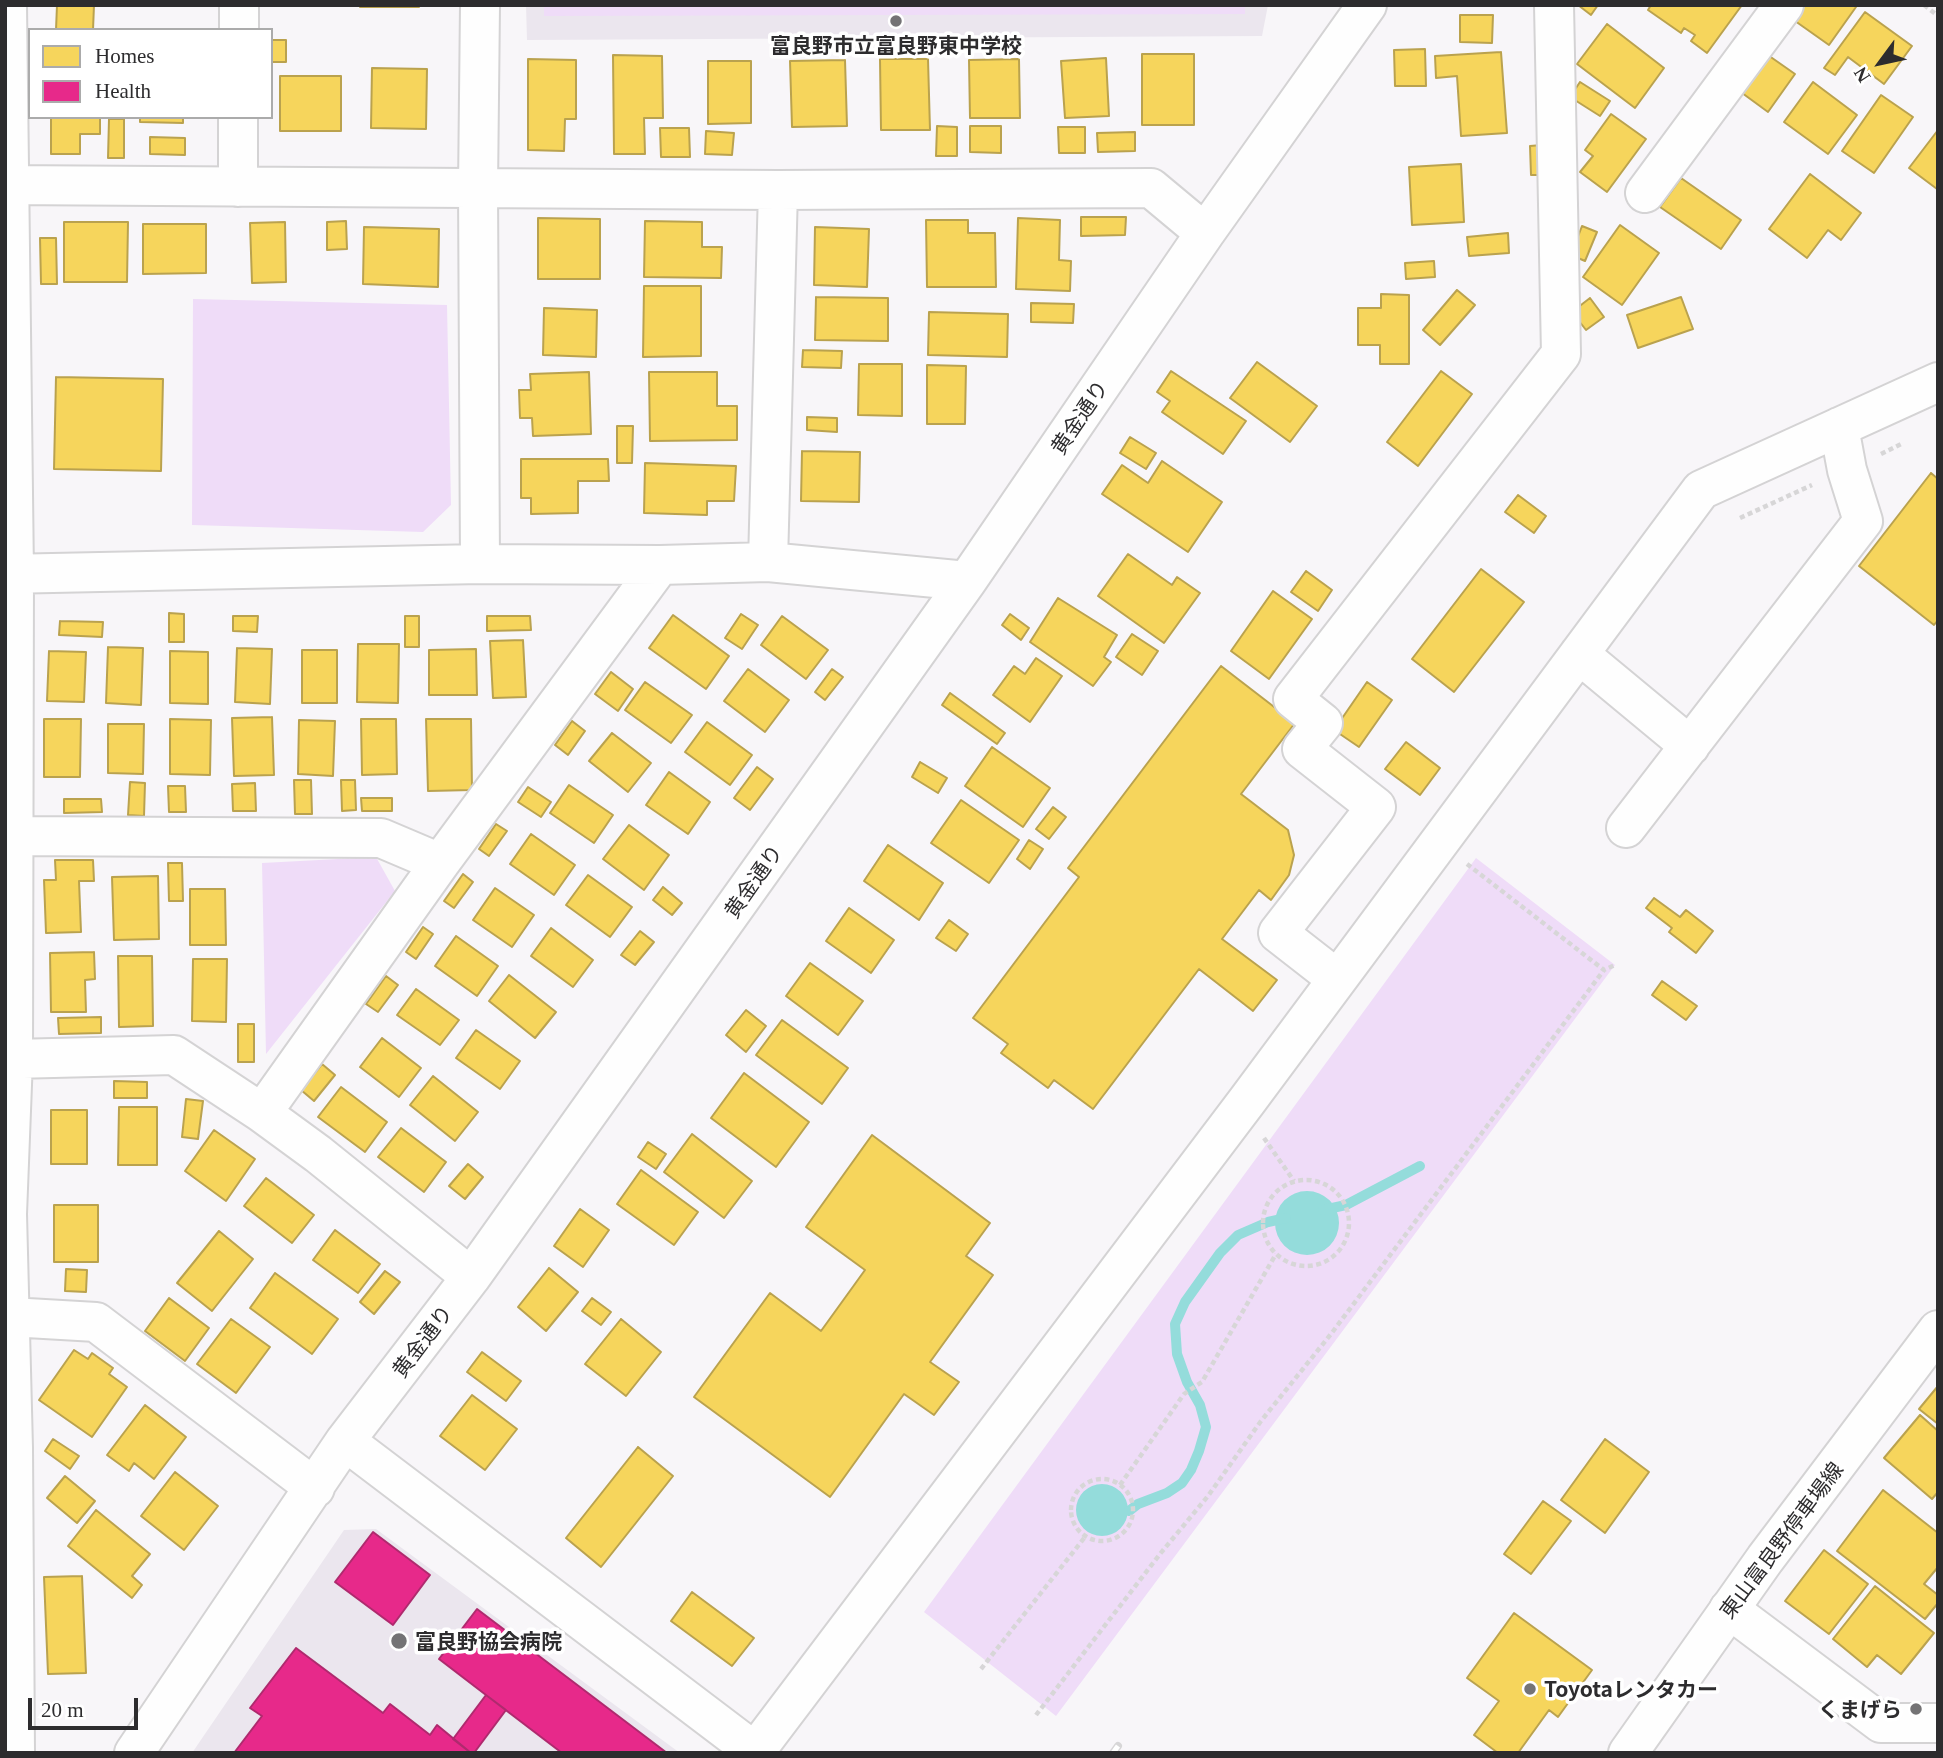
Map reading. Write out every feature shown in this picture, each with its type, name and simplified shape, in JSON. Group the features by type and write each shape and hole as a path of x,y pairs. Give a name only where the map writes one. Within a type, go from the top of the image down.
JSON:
{"street":[{"path":"7,5 12,836 9,901 13,1059 6,1214 16,1753"},
{"path":"239,5 239,28"},
{"path":"480,5 480,564"},
{"name":"黄金通り","path":"134,1753 345,1441 471,1276 967,581 1205,233 1367,5"},
{"path":"1337,979 1278,933 1376,807 1302,749 1323,723 1293,699 1561,354 1554,5"},
{"path":"1645,193 1784,5"},
{"path":"238,119 238,187"},
{"path":"6,186 778,190 1151,188 1205,233"},
{"path":"768,562 778,190"},
{"path":"345,1441 754,1753 1337,979 1701,490 1938,382"},
{"path":"1626,828 1863,521 1846,470 1839,427"},
{"path":"9,574 480,564 660,565 768,562 967,581"},
{"path":"262,1113 440,863 660,565"},
{"path":"1579,654 1690,746"},
{"path":"12,836 381,838 440,863"},
{"path":"13,1059 174,1055 318,1154 471,1276"},
{"path":"10,1317 96,1322 315,1488"},
{"name":"東山富良野停車場線","path":"1639,1749 1729,1609 1938,1330"},
{"path":"1729,1609 1876,1738 1938,1723"}],"path":[{"path":"1924,5 1938,16"},
{"path":"1439,842 1604,970"},
{"path":"1036,1714 1208,1496 1261,1422 1331,1334 1604,970 1615,965"},
{"path":"1258,1128 1294,1181"},
{"path":"1294,1181 1321,1181 1333,1188 1342,1198 1347,1211 1347,1238 1340,1250 1318,1265 1289,1263 1276,1254 1265,1233 1263,1219 1271,1198 1294,1181"},
{"path":"1119,1485 1184,1394 1202,1382 1276,1254"},
{"path":"1100,1479 1111,1480 1119,1485 1127,1492 1132,1502 1131,1522 1125,1532 1107,1542 1086,1537 1073,1522 1070,1512 1076,1493 1082,1486 1100,1479"},
{"path":"981,1669 1086,1537"}],"shaded area":[{"name":"富良野市立富良野東中学校","path":"526,5 1268,5 1262,36 527,40"},
{"path":"544,5 1245,5 1245,14 544,16"},
{"path":"193,299 447,305 451,505 423,532 192,525"},
{"path":"376,857 395,891 266,1054 262,863"},
{"path":"1476,858 1615,965 1056,1716 924,1612"},
{"name":"富良野協会病院","path":"376,1529 680,1753 192,1753 344,1530"}],"water":[{"path":"1301,1191 1313,1191 1330,1200 1337,1211 1337,1235 1330,1246 1313,1255 1301,1255 1289,1250 1280,1241 1275,1229 1275,1217 1280,1205 1289,1196"},
{"path":"1102,1484 1112,1486 1120,1492 1126,1500 1126,1520 1120,1528 1112,1534 1102,1536 1092,1534 1084,1528 1078,1520 1076,1510 1078,1500 1084,1492 1092,1486"}],"building: Homes":[{"path":"57,5 94,5 93,28 56,28"},
{"path":"419,5 419,7 360,7"},
{"path":"1578,5 1598,5 1591,15"},
{"path":"1651,5 1742,5 1707,53 1691,41 1695,35 1684,28 1681,33 1648,10"},
{"path":"1796,5 1856,7 1829,45 1788,16"},
{"path":"1865,12 1912,46 1884,84 1848,57 1835,75 1824,68"},
{"path":"1460,15 1493,15 1492,43 1460,42"},
{"path":"1607,24 1664,68 1635,108 1577,64"},
{"path":"273,40 286,40 286,62 273,62"},
{"path":"1425,49 1426,86 1395,86 1394,50"},
{"path":"1501,52 1507,133 1461,136 1457,76 1436,78 1435,56"},
{"path":"1765,53 1795,74 1768,112 1738,90"},
{"path":"1142,54 1194,54 1194,125 1142,125"},
{"path":"613,55 662,56 663,118 644,118 645,154 614,154"},
{"path":"1106,58 1109,116 1065,118 1061,61"},
{"path":"528,59 576,60 576,119 565,119 564,151 528,150"},
{"path":"880,59 928,59 930,130 881,130"},
{"path":"1019,59 1020,118 970,118 969,60"},
{"path":"845,60 847,126 792,127 790,61"},
{"path":"708,61 751,61 751,123 708,124"},
{"path":"372,68 427,69 426,129 371,128"},
{"path":"280,76 341,76 341,131 280,131"},
{"path":"1580,82 1610,101 1600,116 1570,97"},
{"path":"1813,82 1857,115 1828,154 1784,122"},
{"path":"1881,95 1913,117 1874,173 1842,151"},
{"path":"1611,114 1646,139 1607,192 1580,172 1593,156 1585,150"},
{"path":"51,119 100,119 100,134 80,134 80,154 51,154"},
{"path":"109,119 124,119 124,158 108,158"},
{"path":"140,119 183,119 183,123 140,122"},
{"path":"937,126 957,127 957,156 936,156"},
{"path":"970,126 1001,126 1001,153 970,152"},
{"path":"1058,127 1085,127 1085,153 1059,153"},
{"path":"660,128 689,128 690,157 661,157"},
{"path":"1938,130 1938,187 1937,189 1909,168"},
{"path":"706,131 734,133 732,155 705,154"},
{"path":"1135,132 1135,151 1098,152 1097,133"},
{"path":"150,137 185,138 185,155 150,154"},
{"path":"1542,145 1543,175 1531,175 1530,146"},
{"path":"1461,164 1464,222 1412,225 1409,167"},
{"path":"1810,174 1861,213 1841,240 1828,230 1807,258 1769,229"},
{"path":"1681,178 1741,220 1721,249 1660,207"},
{"path":"1081,217 1126,217 1125,235 1081,236"},
{"path":"538,218 600,219 600,279 538,279"},
{"path":"1018,218 1060,220 1059,260 1071,261 1070,291 1016,289"},
{"path":"926,220 968,220 968,233 995,233 996,287 927,287"},
{"path":"346,221 347,249 327,250 327,222"},
{"path":"645,221 702,222 702,247 722,247 721,278 644,277"},
{"path":"64,222 128,222 127,282 64,282"},
{"path":"285,222 286,282 252,283 250,223"},
{"path":"143,224 206,224 206,273 143,274"},
{"path":"1620,225 1659,253 1622,305 1583,277"},
{"path":"1582,226 1597,232 1585,261 1571,255"},
{"path":"364,227 439,229 438,287 363,284"},
{"path":"815,227 869,229 867,287 814,285"},
{"path":"1508,233 1509,253 1469,256 1467,237"},
{"path":"40,238 56,238 57,284 41,284"},
{"path":"1434,261 1435,277 1406,279 1405,263"},
{"path":"644,286 701,286 701,356 643,357"},
{"path":"1457,290 1475,305 1440,345 1423,330"},
{"path":"1381,294 1409,295 1409,364 1380,364 1380,345 1358,345 1358,308 1381,308"},
{"path":"816,297 888,298 888,341 815,340"},
{"path":"1681,297 1693,329 1638,348 1627,315"},
{"path":"1590,298 1604,317 1586,330 1572,312"},
{"path":"1031,303 1074,304 1073,323 1031,322"},
{"path":"544,308 597,310 596,357 543,355"},
{"path":"929,312 1008,314 1007,357 928,355"},
{"path":"803,350 842,351 841,368 802,367"},
{"path":"1257,362 1317,406 1290,442 1230,398"},
{"path":"859,364 902,364 902,416 858,415"},
{"path":"927,365 966,366 965,424 927,424"},
{"path":"1171,371 1246,421 1223,454 1162,412 1170,401 1157,392"},
{"path":"1441,371 1472,394 1418,466 1387,442"},
{"path":"589,372 591,434 533,436 532,418 520,418 519,390 531,390 530,374"},
{"path":"649,372 717,372 717,406 737,406 737,440 650,441"},
{"path":"56,377 163,379 161,471 54,469"},
{"path":"807,417 837,418 837,432 807,430"},
{"path":"617,426 633,426 632,463 617,463"},
{"path":"1130,437 1156,453 1146,469 1120,453"},
{"path":"802,451 860,452 859,502 801,501"},
{"path":"521,459 608,459 609,481 578,481 578,513 531,514 531,498 521,498"},
{"path":"1162,461 1222,502 1188,552 1102,494 1122,465 1148,483"},
{"path":"645,463 736,466 734,501 707,501 707,515 644,513"},
{"path":"1931,473 1938,479 1938,620 1934,625 1859,566"},
{"path":"1518,495 1546,516 1534,533 1505,512"},
{"path":"1128,554 1172,585 1177,577 1200,593 1164,643 1098,596"},
{"path":"1481,569 1524,602 1454,692 1412,659"},
{"path":"1306,571 1332,590 1318,611 1291,592"},
{"path":"1273,591 1312,619 1269,679 1231,651"},
{"path":"1058,598 1117,635 1104,657 1111,662 1093,686 1030,642"},
{"path":"169,613 184,614 184,642 169,642"},
{"path":"741,614 758,625 742,649 725,638"},
{"path":"1010,614 1029,628 1021,640 1002,625"},
{"path":"673,615 729,656 706,689 649,648"},
{"path":"233,616 258,616 257,632 233,631"},
{"path":"405,616 419,616 419,647 405,647"},
{"path":"487,616 530,616 531,630 487,631"},
{"path":"782,616 828,650 806,679 761,645"},
{"path":"60,621 103,622 102,637 59,635"},
{"path":"1132,634 1158,651 1142,675 1116,657"},
{"path":"523,640 526,697 493,698 490,641"},
{"path":"358,644 399,644 398,703 357,702"},
{"path":"108,647 143,648 141,705 106,703"},
{"path":"237,648 272,649 270,704 235,702"},
{"path":"476,649 477,695 429,695 429,650"},
{"path":"302,650 337,650 337,703 302,703"},
{"path":"49,651 86,652 84,702 47,701"},
{"path":"170,651 208,652 208,704 170,703"},
{"path":"1036,658 1062,676 1030,722 993,695 1014,666 1025,674"},
{"path":"1221,666 1295,723 1241,794 1288,830 1294,855 1289,875 1271,900 1259,890 1222,939 1277,980 1253,1011 1199,969 1093,1109 1054,1080 1048,1088 1001,1053 1008,1044 973,1018 1079,877 1068,868"},
{"path":"748,669 789,700 765,732 724,701"},
{"path":"832,669 843,677 825,700 815,692"},
{"path":"611,672 633,689 618,711 595,694"},
{"path":"645,682 692,715 671,743 625,710"},
{"path":"1367,682 1392,700 1359,747 1334,730"},
{"path":"950,693 1005,733 997,744 942,705"},
{"path":"272,717 274,775 234,776 232,718"},
{"path":"44,719 81,719 80,777 44,777"},
{"path":"170,719 211,720 210,775 170,774"},
{"path":"361,719 396,719 397,774 362,775"},
{"path":"426,719 471,719 472,790 428,791"},
{"path":"299,720 335,721 333,776 298,774"},
{"path":"572,721 585,731 568,755 555,745"},
{"path":"707,722 752,755 730,785 685,752"},
{"path":"108,724 144,724 143,774 108,773"},
{"path":"612,733 651,763 628,792 589,761"},
{"path":"1406,742 1440,768 1420,795 1385,769"},
{"path":"992,747 1050,788 1023,827 965,786"},
{"path":"920,762 947,778 938,793 912,777"},
{"path":"757,767 773,779 750,810 734,798"},
{"path":"669,772 710,802 688,834 646,805"},
{"path":"294,780 311,780 312,814 295,814"},
{"path":"341,780 355,780 356,810 342,811"},
{"path":"130,782 145,783 144,816 128,815"},
{"path":"255,783 256,811 233,811 232,784"},
{"path":"569,785 613,815 594,843 550,813"},
{"path":"168,786 185,786 186,812 169,812"},
{"path":"528,787 551,802 541,817 518,802"},
{"path":"361,798 392,798 392,811 362,811"},
{"path":"64,799 101,799 102,812 64,813"},
{"path":"961,800 1019,840 989,883 931,843"},
{"path":"1053,807 1066,817 1049,839 1036,829"},
{"path":"496,824 507,831 489,856 479,849"},
{"path":"629,825 669,855 644,890 603,859"},
{"path":"531,834 575,865 554,895 510,864"},
{"path":"1029,840 1043,849 1030,869 1017,859"},
{"path":"888,845 943,883 919,920 864,881"},
{"path":"55,860 93,860 94,881 79,881 81,932 46,933 44,880 56,880"},
{"path":"168,863 182,863 183,901 169,901"},
{"path":"463,874 473,882 454,908 444,901"},
{"path":"588,875 632,907 610,937 566,905"},
{"path":"158,876 159,939 114,940 112,877"},
{"path":"663,887 682,903 672,915 653,900"},
{"path":"495,888 534,915 512,947 473,920"},
{"path":"190,889 225,889 226,945 190,945"},
{"path":"1654,898 1680,917 1686,910 1713,931 1696,953 1669,932 1672,928 1646,908"},
{"path":"849,908 894,940 871,973 826,941"},
{"path":"949,920 968,934 956,951 936,938"},
{"path":"423,927 433,934 416,959 406,952"},
{"path":"551,928 593,960 573,987 531,956"},
{"path":"640,931 654,942 635,965 621,955"},
{"path":"456,936 498,966 477,996 435,966"},
{"path":"94,952 95,979 85,980 86,1012 51,1012 50,953"},
{"path":"118,956 152,956 153,1026 119,1027"},
{"path":"193,959 227,959 226,1022 192,1021"},
{"path":"810,963 863,1001 838,1035 786,996"},
{"path":"509,975 556,1012 535,1038 489,1001"},
{"path":"386,976 398,985 378,1012 366,1004"},
{"path":"1662,981 1697,1006 1686,1020 1652,995"},
{"path":"416,989 459,1020 440,1045 397,1015"},
{"path":"746,1010 766,1026 746,1052 726,1035"},
{"path":"101,1017 101,1033 59,1034 58,1018"},
{"path":"782,1020 848,1068 822,1104 756,1055"},
{"path":"238,1024 254,1024 254,1062 238,1062"},
{"path":"476,1030 520,1061 500,1089 456,1058"},
{"path":"382,1038 421,1068 399,1097 360,1067"},
{"path":"322,1064 335,1075 314,1101 301,1090"},
{"path":"744,1073 809,1122 776,1167 711,1118"},
{"path":"433,1076 478,1112 455,1141 410,1105"},
{"path":"114,1081 147,1082 147,1098 114,1098"},
{"path":"341,1087 387,1122 365,1152 318,1117"},
{"path":"186,1099 203,1101 198,1139 182,1137"},
{"path":"119,1107 157,1107 157,1165 118,1165"},
{"path":"51,1110 87,1110 87,1164 51,1164"},
{"path":"401,1128 446,1162 424,1192 378,1157"},
{"path":"214,1130 255,1159 226,1201 185,1171"},
{"path":"692,1134 752,1181 724,1218 664,1172"},
{"path":"872,1135 990,1223 966,1256 993,1275 930,1362 959,1382 934,1415 904,1394 830,1497 694,1397 770,1293 821,1331 865,1270 806,1227"},
{"path":"648,1142 666,1154 656,1169 638,1157"},
{"path":"468,1164 483,1177 465,1199 449,1186"},
{"path":"641,1170 698,1212 674,1245 617,1204"},
{"path":"266,1178 314,1215 292,1243 244,1206"},
{"path":"54,1205 98,1205 98,1262 54,1262"},
{"path":"580,1209 609,1230 583,1267 554,1246"},
{"path":"335,1230 380,1264 358,1293 313,1260"},
{"path":"219,1231 253,1259 212,1311 177,1283"},
{"path":"549,1268 578,1292 546,1331 518,1307"},
{"path":"66,1269 87,1270 86,1292 65,1291"},
{"path":"385,1271 400,1282 374,1314 360,1302"},
{"path":"275,1273 338,1319 312,1354 250,1308"},
{"path":"169,1298 209,1328 185,1361 145,1331"},
{"path":"592,1298 611,1312 601,1325 582,1311"},
{"path":"231,1319 270,1347 236,1393 197,1364"},
{"path":"621,1319 661,1352 626,1396 585,1364"},
{"path":"74,1350 88,1359 92,1353 113,1368 109,1374 127,1387 92,1437 39,1400"},
{"path":"482,1352 521,1381 506,1401 467,1372"},
{"path":"1938,1386 1938,1424 1919,1409"},
{"path":"472,1395 517,1429 485,1470 440,1436"},
{"path":"145,1405 186,1437 154,1479 134,1463 129,1471 107,1455"},
{"path":"1920,1415 1938,1431 1938,1492 1932,1499 1884,1458"},
{"path":"53,1439 79,1456 70,1469 45,1451"},
{"path":"1605,1439 1649,1472 1605,1533 1561,1500"},
{"path":"638,1447 673,1476 601,1567 566,1538"},
{"path":"175,1472 218,1506 184,1550 141,1516"},
{"path":"65,1476 95,1501 77,1523 47,1498"},
{"path":"1883,1490 1938,1533 1938,1567 1924,1584 1938,1595 1938,1603 1925,1619 1837,1551"},
{"path":"1543,1501 1571,1521 1531,1574 1504,1554"},
{"path":"96,1510 150,1554 132,1576 142,1585 132,1598 68,1546"},
{"path":"1824,1550 1868,1584 1829,1634 1785,1601"},
{"path":"82,1576 86,1673 48,1674 44,1577"},
{"path":"1875,1586 1934,1633 1901,1674 1877,1655 1867,1667 1833,1639"},
{"path":"692,1592 754,1638 732,1666 671,1621"},
{"name":"Toyotaレンタカー","path":"1514,1613 1592,1670 1558,1717 1549,1710 1518,1753 1498,1753 1474,1735 1499,1701 1467,1678"}],"building: Health":[{"path":"373,1532 430,1575 393,1625 335,1582"},
{"path":"477,1609 667,1753 562,1753 439,1659"},
{"path":"296,1648 383,1713 390,1704 430,1735 437,1725 471,1753 234,1753 262,1716 250,1708"},
{"path":"486,1695 506,1710 474,1753 471,1753 453,1739"}],"waterway":[{"path":"1323,1210 1346,1205 1420,1166"},
{"path":"1129,1511 1182,1483 1191,1470 1206,1427 1200,1405 1187,1382 1177,1354 1175,1324 1185,1302 1220,1253 1238,1235 1268,1222 1286,1218"}],"railway":[{"path":"1113,1753 1118,1746"}],"place":[{"name":"富良野市立富良野東中学校","path":"896,21"},
{"name":"富良野協会病院","path":"399,1641"},
{"name":"Toyotaレンタカー","path":"1530,1689"},
{"name":"くまげら","path":"1916,1709"}]}
